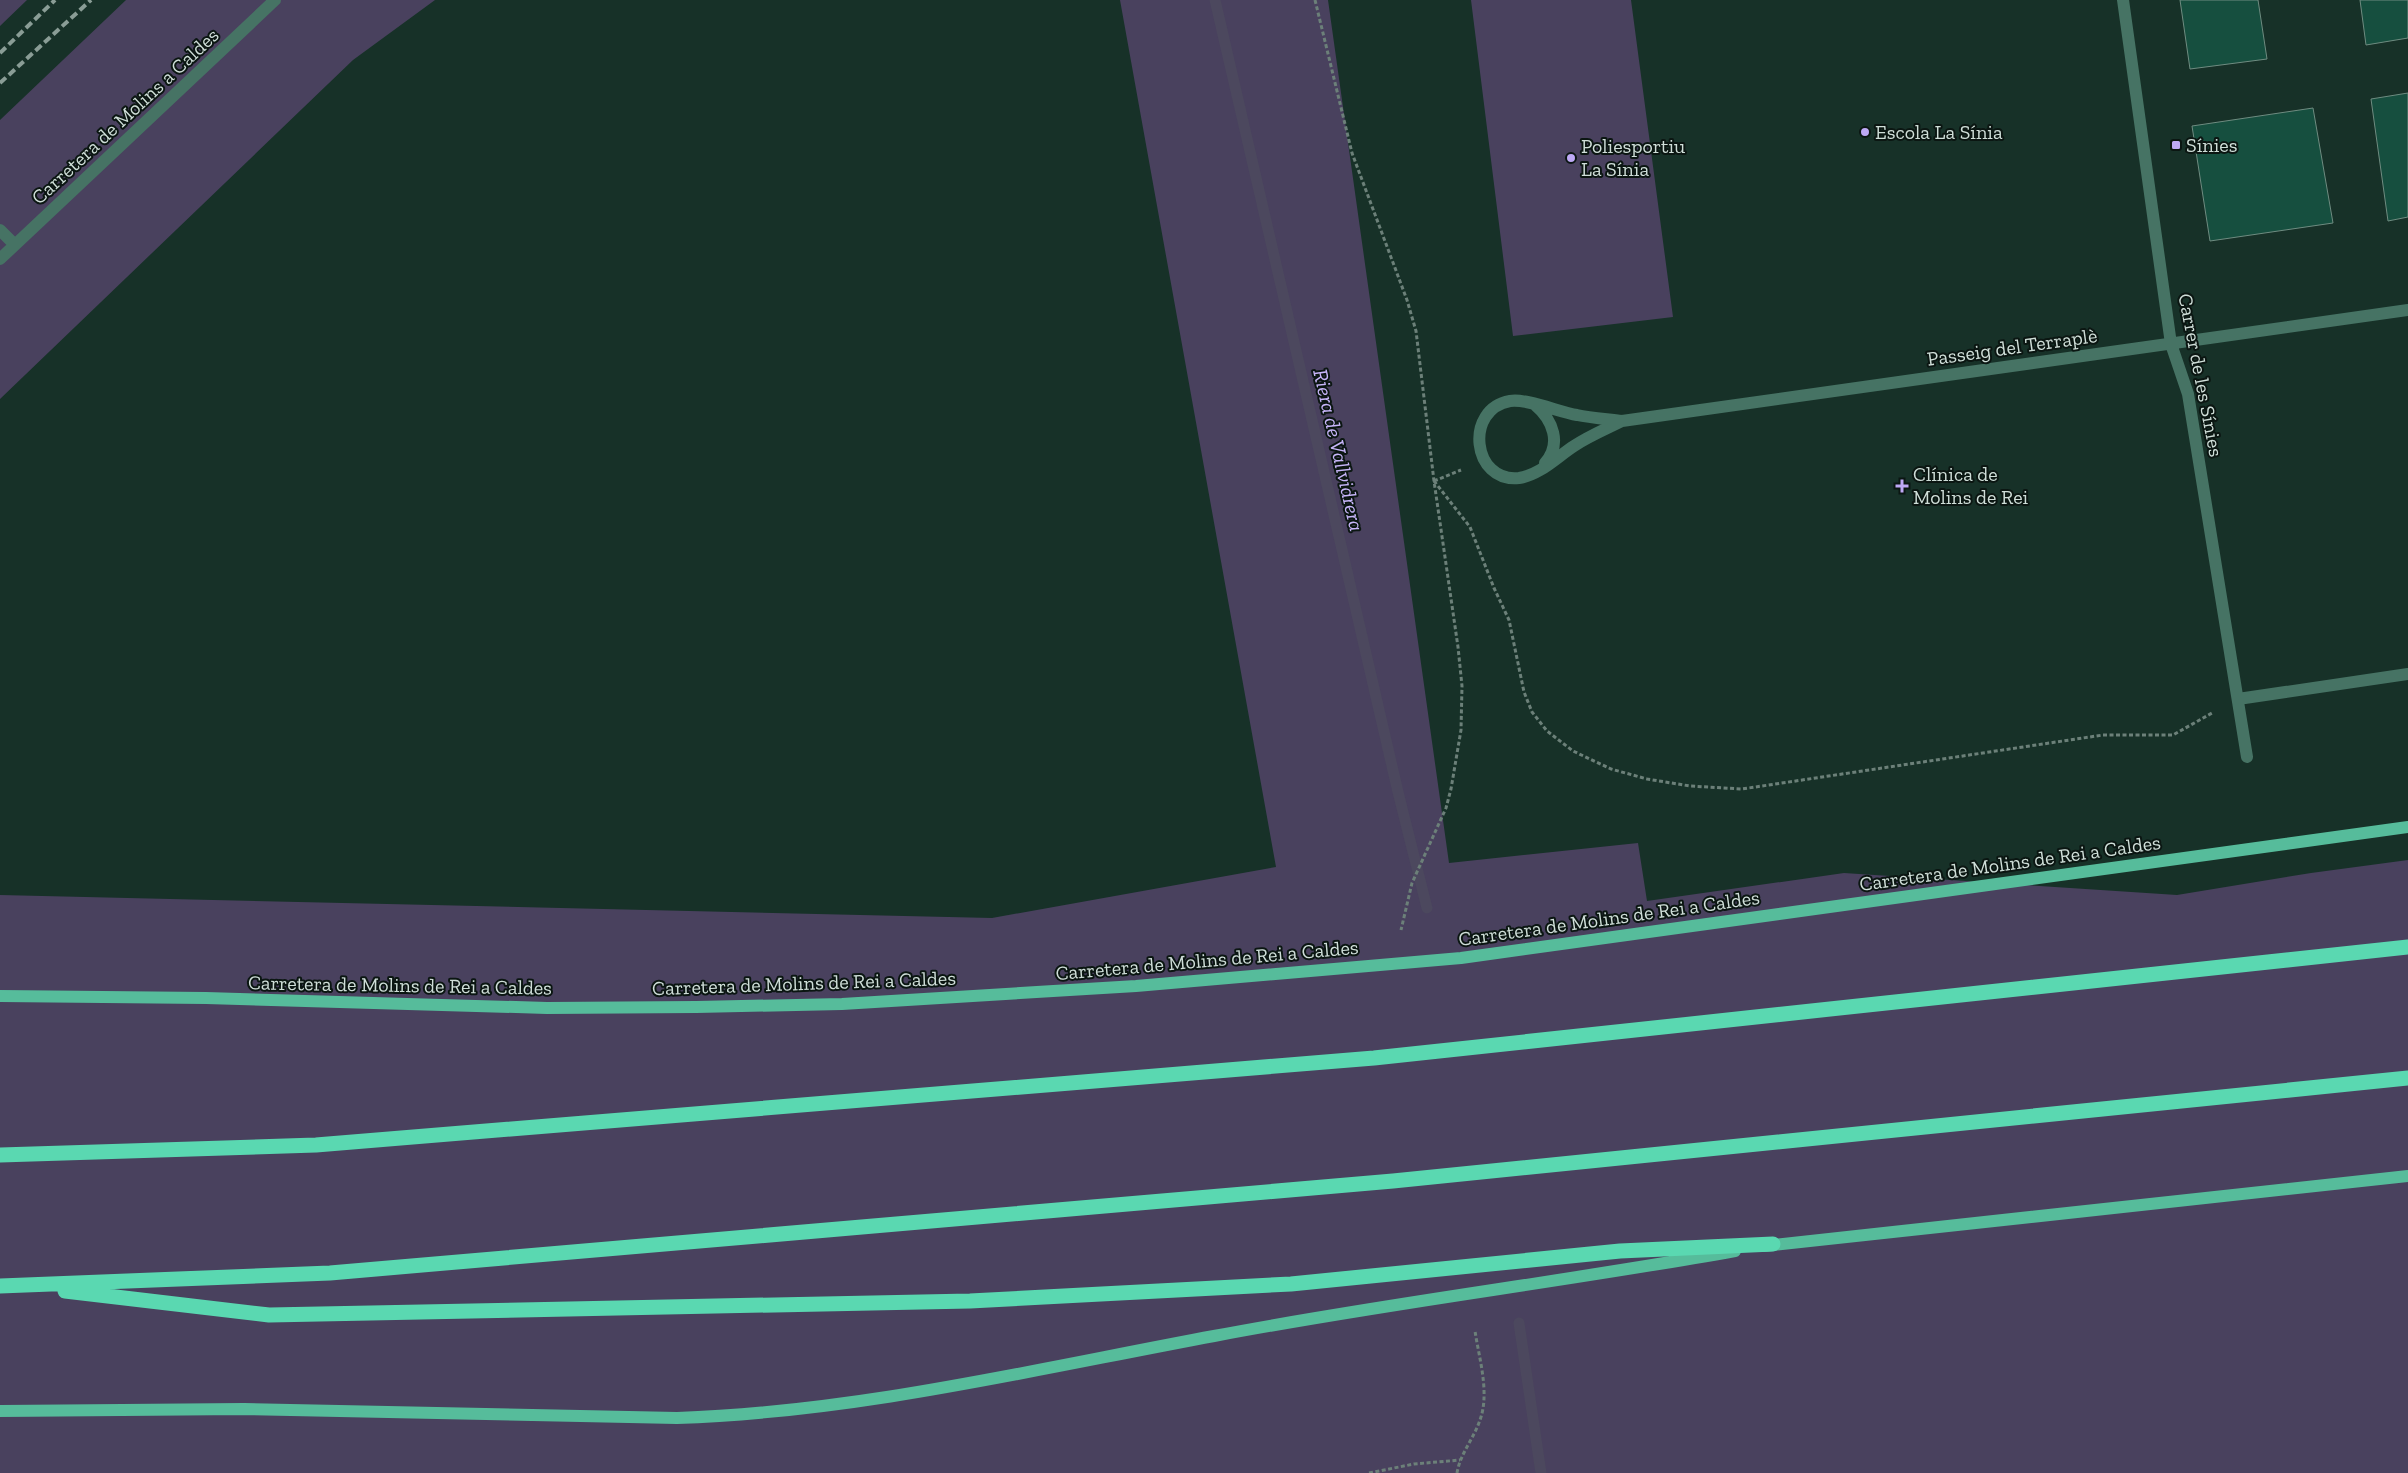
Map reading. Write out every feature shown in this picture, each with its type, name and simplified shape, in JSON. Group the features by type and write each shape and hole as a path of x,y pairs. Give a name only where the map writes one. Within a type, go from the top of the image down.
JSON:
{"highway":[{"path":"0,1155 316,1145 1364,1058 2408,947"},
{"path":"0,1286 330,1274 1393,1181 2408,1078"},
{"path":"24,1286 144,1302 269,1315 950,1301 1291,1284 1620,1251 1773,1244"}],"main road":[{"name":"Carretera de Molins de Rei a Caldes","path":"0,996 547,1008 696,1007 842,1004 1136,986 1460,958 2408,827"},
{"path":"0,1411 244,1409 677,1418 737,1416 943,1388 1217,1335 1495,1289 1626,1271 1773,1244 2408,1176"}],"street":[{"name":"Carretera de Molins a Caldes","path":"0,259 276,0"},
{"name":"Carrer de les Sínies","path":"2123,0 2172,344 2188,394 2247,757"},
{"path":"0,230 15,245"},
{"name":"Passeig del Terraplè","path":"1622,421 2408,310"},
{"path":"1510,400 1523,401 1577,415 1622,421 1576,445 1530,475 1517,478 1504,476 1492,470 1478,448 1481,424 1488,413 1498,405 1510,400"},
{"path":"1535,405 1545,413 1552,424 1555,436 1554,448 1549,460 1540,469"},
{"path":"2238,699 2408,674"}],"path":[{"path":"1315,0 1352,153 1407,300 1416,331 1462,686 1461,730 1446,808 1412,883 1401,930"},
{"path":"1434,481 1470,526 1494,588 1509,620 1524,692 1532,712 1547,731 1573,750 1611,769 1647,779 1690,786 1742,789 2103,735 2173,735 2238,699"},
{"path":"1458,1473 1460,1460 1481,1418 1483,1389 1475,1331"},
{"path":"1369,1473 1414,1464 1460,1460"}],"shaded area":[{"path":"0,0 27,0 0,26"},
{"path":"126,0 435,0 353,60 0,399 0,120"},
{"path":"1120,0 1328,0 1449,863 1638,843 1647,901 1844,873 2177,895 2311,873 2408,860 2408,1473 0,1473 0,895 992,918 1276,867"},
{"name":"Poliesportiu La Sínia","path":"1471,0 1631,0 1673,317 1513,336"}],"building":[{"path":"2180,0 2258,0 2267,59 2190,69"},
{"path":"2360,0 2408,0 2408,38 2366,45"},
{"path":"2408,93 2408,217 2388,221 2371,99"},
{"path":"2313,108 2333,223 2210,241 2192,126"}],"waterway":[{"name":"Riera de Vallvidrera","path":"1215,0 1398,792 1427,908"},
{"name":"Riera de Vallvidrera","path":"1519,1323 1541,1473"}],"railway":[{"path":"0,53 55,0"},
{"path":"0,83 91,0"}],"place":[{"name":"Escola La Sínia","path":"1865,132"},
{"name":"Sínies","path":"2176,145"},
{"name":"Poliesportiu La Sínia","path":"1571,158"},
{"name":"Clínica de Molins de Rei","path":"1902,486"}]}
